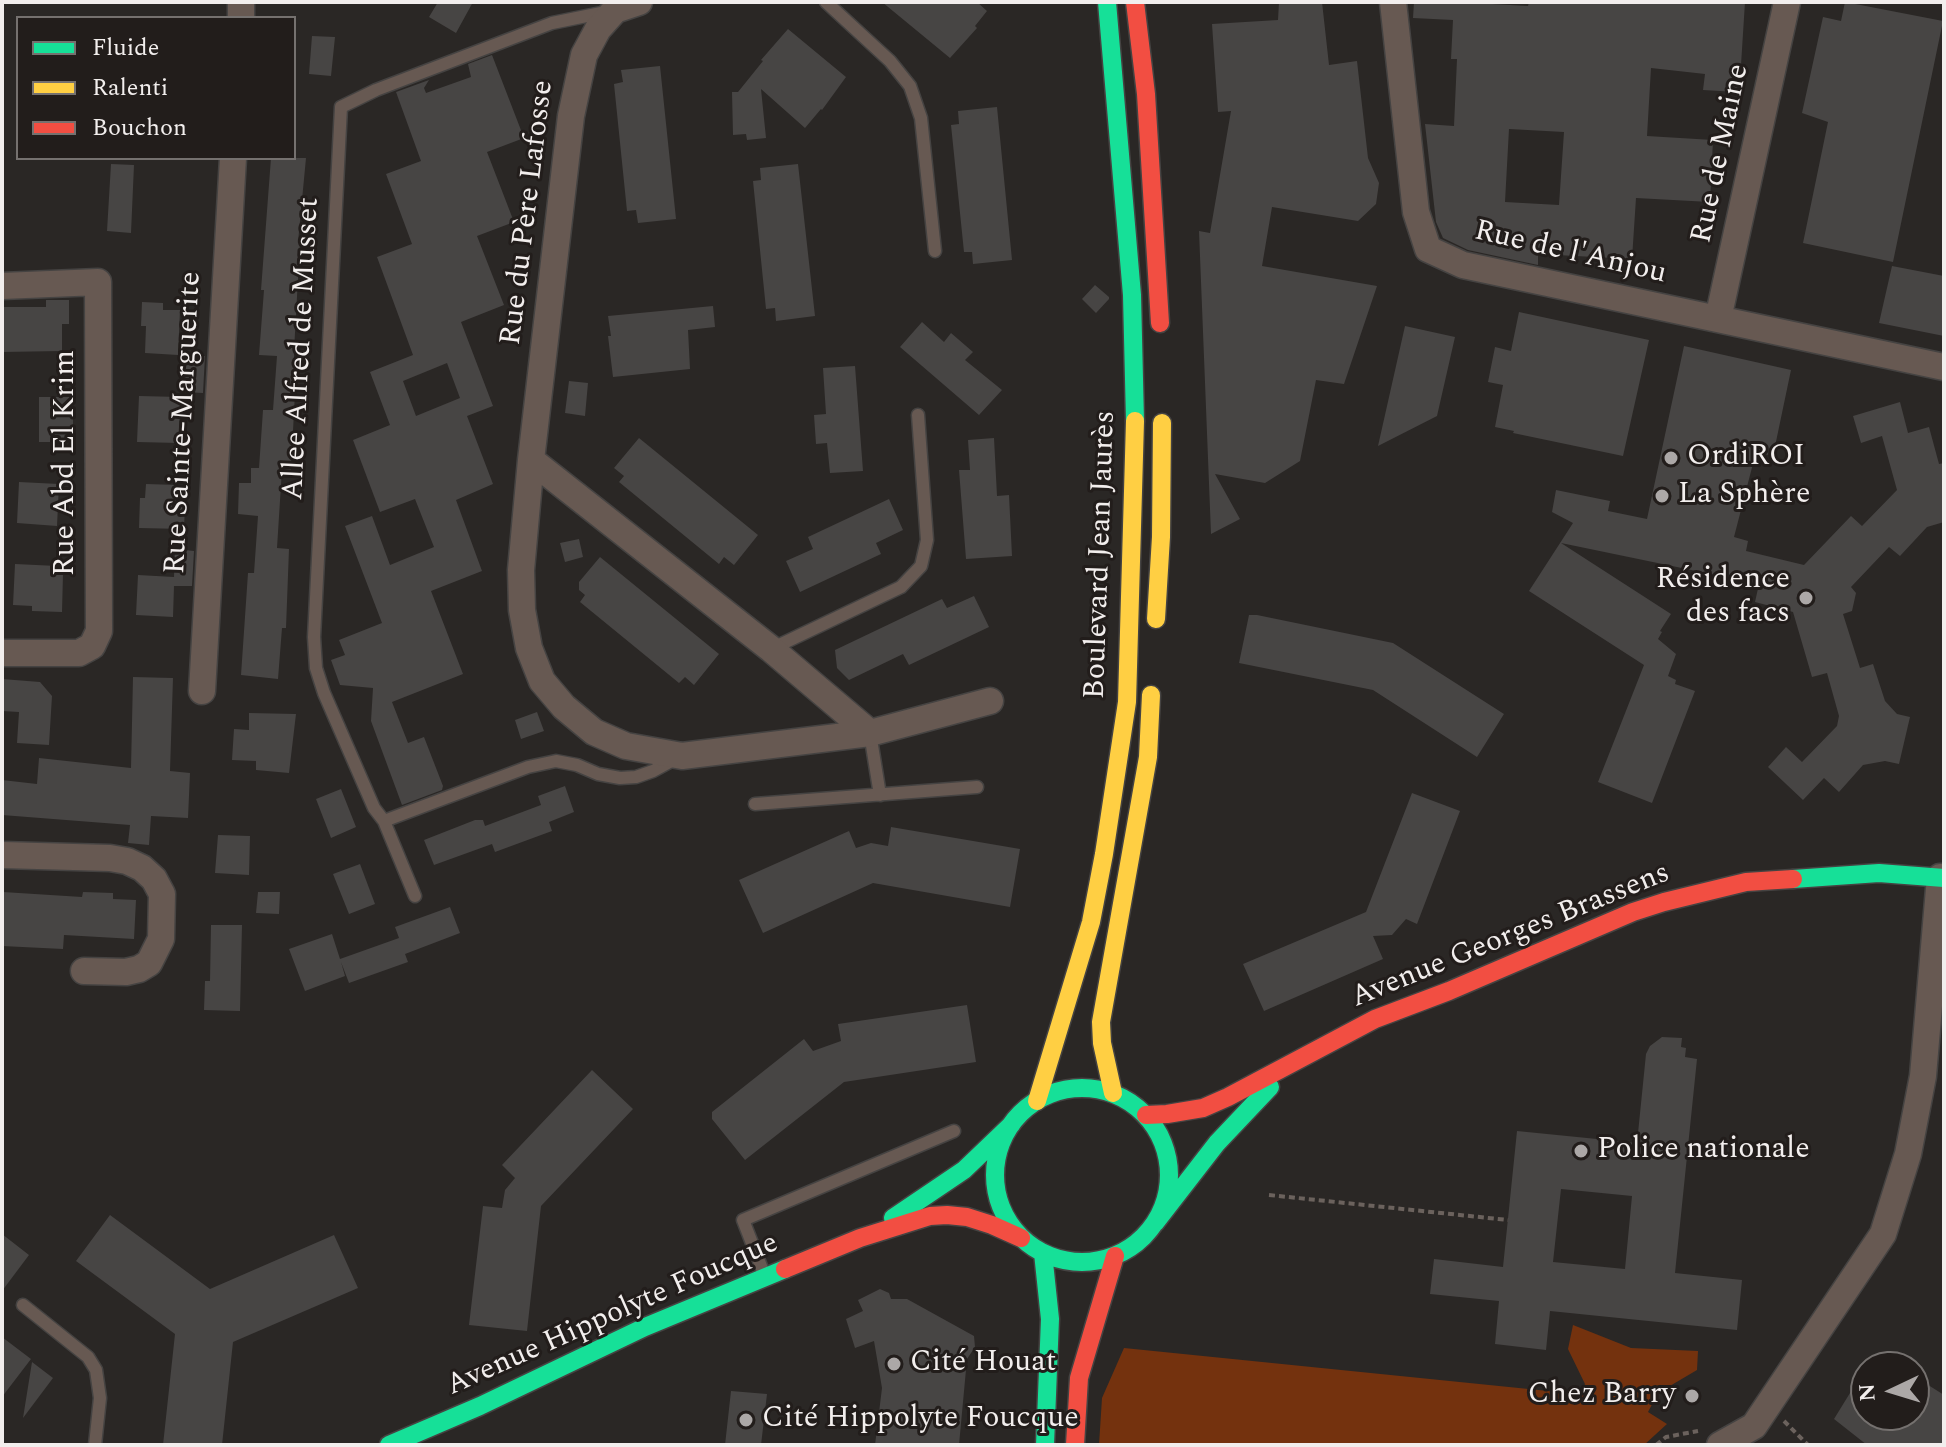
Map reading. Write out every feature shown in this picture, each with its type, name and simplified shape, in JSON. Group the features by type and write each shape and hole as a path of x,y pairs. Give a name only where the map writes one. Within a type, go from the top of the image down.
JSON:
{"main road":[{"name":"Boulevard Jean Jaurès","path":"1037,1101 1091,922 1127,702 1135,411 1132,295 1107,2"},
{"path":"1135,2 1146,94 1161,339"},
{"name":"Boulevard Jean Jaurès","path":"1155,631 1161,537 1162,403"},
{"name":"Boulevard Jean Jaurès","path":"1113,1093 1102,1043 1101,1022 1148,757 1152,678"},
{"name":"Avenue Georges Brassens","path":"1146,1115 1203,1108 1375,1019 1449,991 1633,912 1746,882 1942,870"},
{"name":"Avenue Georges Brassens","path":"1155,1223 1217,1143 1296,1060"},
{"path":"1087,1088 1113,1093 1146,1115 1162,1139 1169,1167 1167,1197 1155,1223 1137,1243 1115,1256 1092,1262 1067,1261 1043,1253 1021,1238 1007,1217 997,1192 996,1169 1000,1146 1011,1125 1037,1101 1061,1090 1087,1088"},
{"name":"Avenue Hippolyte Foucque","path":"860,1238 964,1170 1011,1125"},
{"name":"Avenue Hippolyte Foucque","path":"389,1445 480,1406 645,1327 860,1238 930,1216 947,1215 967,1217 1021,1238"},
{"path":"1043,1253 1050,1319 1045,1445"},
{"path":"1075,1445 1079,1378 1115,1256"}],"street":[{"name":"Rue de l'Anjou","path":"1393,2 1416,212 1428,249 1463,265 1944,367"},
{"name":"Rue de Maine","path":"1718,319 1787,2"},
{"name":"Rue du Père Lafosse","path":"627,6 598,29 584,55 577,84 551,278 521,570 522,610 529,648 542,681 564,707 594,732 626,746 682,756 870,733 990,701"},
{"name":"Rue Sainte-Marguerite","path":"202,691 233,160"},
{"name":"Rue Abd El Krim","path":"2,286 98,282 99,631 92,646 79,653 2,653"},
{"path":"531,460 771,649 870,733"},
{"path":"2,855 110,858 142,868 154,879 162,894 161,939 149,963 126,972 84,971"},
{"path":"1720,1445 1753,1436 1883,1234 1908,1154 1923,1076 1942,870"}],"lane":[{"path":"826,2 890,61 910,86 921,118 935,251"},
{"name":"Allee Alfred de Musset","path":"415,896 324,693 316,668 314,637 341,107 376,90 552,23 627,6"},
{"path":"771,649 901,587 921,566 927,540 918,415"},
{"path":"870,733 880,795"},
{"path":"384,821 528,767 556,761 598,774 628,777 653,771 682,756"},
{"path":"755,804 977,787"},
{"path":"765,1277 743,1220 954,1131"},
{"path":"23,1305 88,1357 96,1370 100,1398 95,1445"}],"path":[{"path":"1269,1195 1508,1220"}],"shaded area":[{"path":"1573,1325 1631,1348 1698,1351 1697,1370 1658,1393 1648,1412 1667,1424 1644,1445 1099,1445 1102,1398 1124,1348 1578,1394 1585,1384 1568,1349"}],"building":[{"path":"438,2 473,2 456,33 429,17"},
{"path":"882,2 977,2 987,11 975,26 977,28 950,58"},
{"path":"1279,2 1322,2 1329,65 1357,61 1368,158 1379,183 1376,204 1358,221 1272,207 1262,266 1377,286 1344,384 1316,380 1300,461 1265,483 1215,474 1240,519 1211,534 1199,231 1210,233 1231,111 1218,112 1212,24 1278,20"},
{"path":"1414,2 1492,2 1528,6 1529,2 1745,2 1737,92 1703,90 1705,74 1651,68 1647,136 1713,140 1710,202 1636,198 1632,259 1538,254 1538,265 1468,250 1443,238 1436,222 1425,124 1454,126 1457,59 1451,59 1453,20 1413,18","holes":["1509,129 1564,132 1559,205 1505,202"]},
{"path":"1845,2 1943,21 1893,262 1803,243 1828,122 1802,113 1823,17 1841,21"},
{"path":"788,29 846,77 805,128 761,89 766,138 747,140 746,134 733,135 732,92 738,92"},
{"path":"312,36 335,37 331,76 309,74"},
{"path":"492,55 524,138 487,152 514,222 477,236 504,305 461,322 493,406 467,416 493,484 456,500 482,571 431,591 463,674 392,702 408,743 424,737 443,786 442,790 402,805 371,721 373,688 340,685 331,660 345,655 339,640 382,623 345,526 372,516 390,565 434,547 415,499 380,512 353,440 390,425 370,372 413,355 377,257 412,244 386,174 421,161 396,92 429,80 424,88 426,93 471,77 468,64","holes":["447,363 460,398 416,416 403,381"]},
{"path":"660,66 676,219 638,223 636,210 627,211 614,84 623,82 621,70"},
{"path":"997,107 1012,260 973,264 972,252 964,252 951,125 959,124 958,111"},
{"path":"306,158 298,242 291,470 282,469 277,548 289,549 286,628 282,628 278,679 241,675 248,573 254,573 258,516 238,514 239,483 251,483 251,468 259,468 263,410 273,410 277,356 259,355 264,290 261,290 271,160"},
{"path":"111,164 134,165 131,233 107,231"},
{"path":"798,164 815,316 776,321 775,308 766,309 753,181 761,180 760,168"},
{"path":"1892,266 1944,276 1944,336 1879,323"},
{"path":"1095,285 1109,297 1096,313 1082,299"},
{"path":"46,300 69,300 69,324 62,324 62,351 2,352 2,307 46,307"},
{"path":"142,302 163,303 163,310 180,310 178,355 145,353 146,326 141,326"},
{"path":"713,306 715,327 688,330 690,369 613,377 608,316"},
{"path":"1519,312 1649,340 1623,456 1495,427 1503,385 1488,382 1495,347 1511,351"},
{"path":"922,322 944,342 951,333 973,352 965,360 1002,390 979,415 900,347"},
{"path":"1405,326 1455,337 1437,416 1378,446"},
{"path":"1684,346 1791,370 1773,456 1756,452 1734,537 1748,541 1746,551 1804,565 1851,516 1862,526 1897,490 1882,436 1861,443 1853,416 1900,402 1908,433 1929,427 1939,464 1944,463 1944,522 1927,527 1900,556 1889,547 1851,587 1856,593 1852,611 1843,614 1860,668 1873,664 1885,701 1897,714 1910,717 1899,764 1885,761 1863,765 1839,792 1824,778 1803,800 1768,767 1786,747 1802,762 1837,726 1839,716 1827,673 1812,677 1793,612 1755,602 1759,584 1561,543 1671,614 1658,639 1676,654 1668,676 1676,680 1675,684 1695,691 1652,803 1598,782 1644,665 1529,591 1573,523 1552,512 1556,490 1610,501 1608,511 1647,519"},
{"path":"186,355 205,356 203,393 185,392"},
{"path":"855,366 863,471 830,473 827,443 816,444 814,415 826,414 823,368"},
{"path":"569,381 588,383 585,416 565,413"},
{"path":"139,396 180,397 179,443 137,442"},
{"path":"39,397 73,397 73,442 39,442"},
{"path":"639,438 758,535 734,565 724,557 719,564 619,482 624,476 614,468"},
{"path":"994,438 997,496 1009,495 1012,556 966,559 959,470 970,470 968,440"},
{"path":"19,482 59,484 57,526 17,523"},
{"path":"146,484 178,485 177,503 185,504 184,529 139,528 140,498 145,498"},
{"path":"889,499 903,530 876,543 881,554 800,592 786,561 813,549 808,537"},
{"path":"579,539 583,557 565,562 560,543"},
{"path":"175,549 194,551 192,586 174,586 173,617 136,615 138,575 174,577"},
{"path":"600,557 719,654 694,685 685,677 679,683 580,602 585,595 579,590 579,582"},
{"path":"15,564 57,566 57,573 63,574 62,612 32,611 32,606 13,605"},
{"path":"974,596 989,627 909,665 903,654 849,680 837,668 835,650 942,599 947,608"},
{"path":"1249,615 1393,643 1504,714 1477,757 1373,690 1239,663"},
{"path":"133,677 173,678 170,771 190,773 188,818 151,816 149,845 128,843 130,825 2,815 2,780 37,784 39,758 131,768"},
{"path":"2,679 40,682 52,696 49,745 17,743 19,712 2,711"},
{"path":"537,712 544,731 521,739 515,720"},
{"path":"249,713 296,714 289,773 256,770 256,761 232,760 234,729 249,730"},
{"path":"565,786 574,812 549,822 552,831 495,852 492,844 434,865 424,840 475,820 483,820 485,826 541,805 538,796"},
{"path":"341,789 356,827 331,838 316,799"},
{"path":"1412,793 1460,811 1417,924 1406,919 1392,935 1373,936 1383,959 1264,1011 1243,964 1366,912"},
{"path":"891,827 1020,849 1010,907 873,883 763,933 739,880 849,831 856,848 871,843 888,846"},
{"path":"218,835 250,836 249,875 215,873"},
{"path":"360,864 375,904 349,914 333,874"},
{"path":"3,892 82,897 83,892 113,893 113,899 136,900 134,939 64,935 63,949 2,946"},
{"path":"258,892 280,892 279,914 256,913"},
{"path":"450,907 460,933 405,954 408,962 349,983 341,962 345,976 305,991 289,949 332,934 340,959 399,938 395,927"},
{"path":"211,925 242,925 240,1011 204,1010 205,981 210,981"},
{"path":"967,1005 976,1062 844,1082 745,1160 712,1119 712,1112 804,1039 813,1051 841,1041 838,1024"},
{"path":"1662,1037 1682,1038 1685,1057 1697,1059 1675,1273 1742,1280 1737,1330 1550,1311 1546,1350 1495,1344 1499,1301 1430,1294 1434,1259 1503,1267 1517,1131 1637,1143 1646,1054 1650,1046","holes":["1561,1189 1632,1196 1625,1269 1553,1262"]},
{"path":"592,1070 633,1109 541,1206 527,1331 469,1325 483,1206 502,1208 505,1190 515,1178 502,1165"},
{"path":"110,1215 210,1289 334,1235 358,1288 233,1342 222,1445 163,1445 175,1334 76,1261"},
{"path":"2,1234 29,1255 2,1291"},
{"path":"880,1289 889,1293 891,1299 907,1299 974,1336 975,1347 967,1359 959,1445 875,1445 882,1388 874,1341 855,1348 846,1319 863,1311 858,1300"},
{"path":"2,1337 31,1359 2,1397"},
{"path":"32,1362 53,1378 23,1418"},
{"path":"1930,1386 1944,1395 1944,1445 1867,1445 1834,1419 1850,1393 1850,1431 1930,1431"},
{"name":"Cité Hippolyte Foucque","path":"731,1391 767,1394 761,1445 725,1445"}],"traffic: fast":[{"path":"1107,2 1132,295 1135,421"},
{"path":"1793,879 1879,873 1944,878"},
{"path":"1155,1223 1217,1143 1270,1087"},
{"path":"1082,1088 1115,1095 1143,1114 1162,1142 1169,1175 1162,1208 1143,1236 1115,1255 1082,1262 1049,1255 1021,1236 1002,1208 995,1175 1002,1142 1021,1114 1049,1095 1082,1088"},
{"path":"893,1218 964,1170 1011,1125"},
{"path":"1043,1253 1050,1319 1045,1445"},
{"path":"389,1445 480,1406 645,1327 785,1269"}],"traffic: slow":[{"path":"1037,1101 1091,922 1127,702 1135,421"},
{"path":"1156,619 1161,537 1162,423"},
{"path":"1113,1093 1102,1043 1101,1022 1148,757 1151,695"}],"traffic: jam":[{"path":"1135,2 1146,94 1160,323"},
{"path":"1146,1115 1203,1108 1375,1019 1449,991 1633,912 1746,882 1793,879"},
{"path":"785,1269 860,1238 930,1216 967,1217 1021,1238"},
{"path":"1075,1445 1079,1378 1115,1256"}],"place":[{"name":"OrdiROI","path":"1671,458"},
{"name":"La Sphère","path":"1662,496"},
{"name":"Résidence des facs","path":"1806,598"},
{"name":"Police nationale","path":"1581,1151"},
{"name":"Cité Houat","path":"894,1364"},
{"name":"Chez Barry","path":"1692,1396"},
{"name":"Cité Hippolyte Foucque","path":"746,1420"}]}
